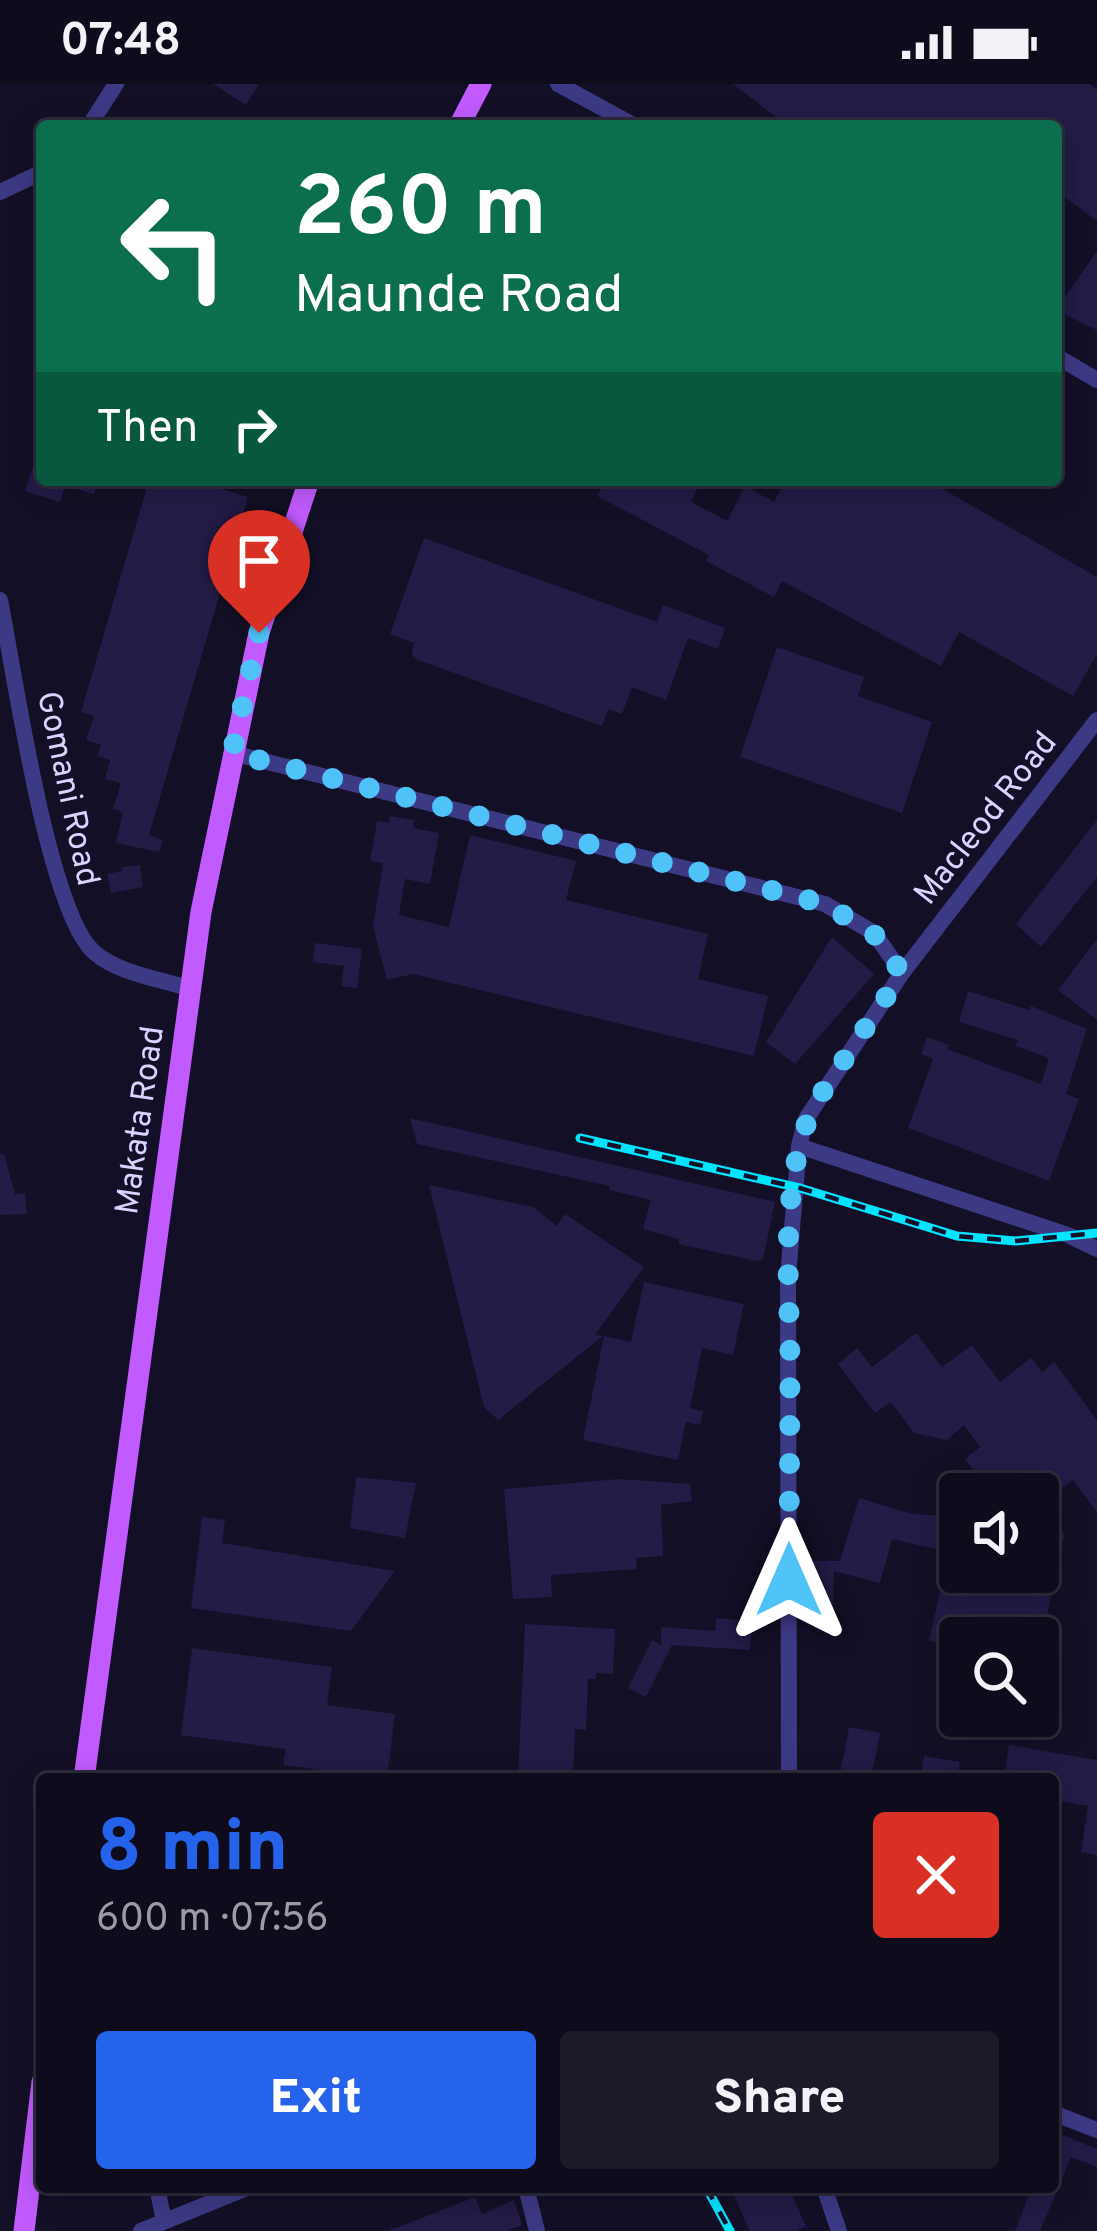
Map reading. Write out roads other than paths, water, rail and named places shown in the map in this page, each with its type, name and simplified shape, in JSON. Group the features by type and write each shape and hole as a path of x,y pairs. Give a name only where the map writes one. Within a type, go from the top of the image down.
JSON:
{"main road":[{"path":"462,120 481,84"},
{"name":"Makata Road","path":"85,1773 188,988 259,633 307,486"},
{"path":"24,2231 36,2132"}],"street":[{"path":"93,120 116,84"},
{"path":"558,84 624,120"},
{"path":"0,192 36,175"},
{"path":"1062,360 1097,380"},
{"name":"Gomani Road","path":"0,600 42,812 75,929 98,956 188,988"},
{"name":"Macleod Road","path":"789,1773 788,1276 799,1146 806,1120 902,973 1097,720"},
{"path":"232,753 825,904 874,934 902,973"},
{"path":"799,1146 1068,1235 1097,1250"},
{"path":"1059,2115 1097,2130"},
{"path":"159,2193 164,2221"},
{"path":"141,2231 234,2193"},
{"path":"528,2193 537,2231"},
{"path":"826,2193 839,2231"}],"railway":[{"path":"580,1138 800,1188 957,1236 1015,1241 1097,1233"},
{"path":"709,2193 730,2231"}]}
